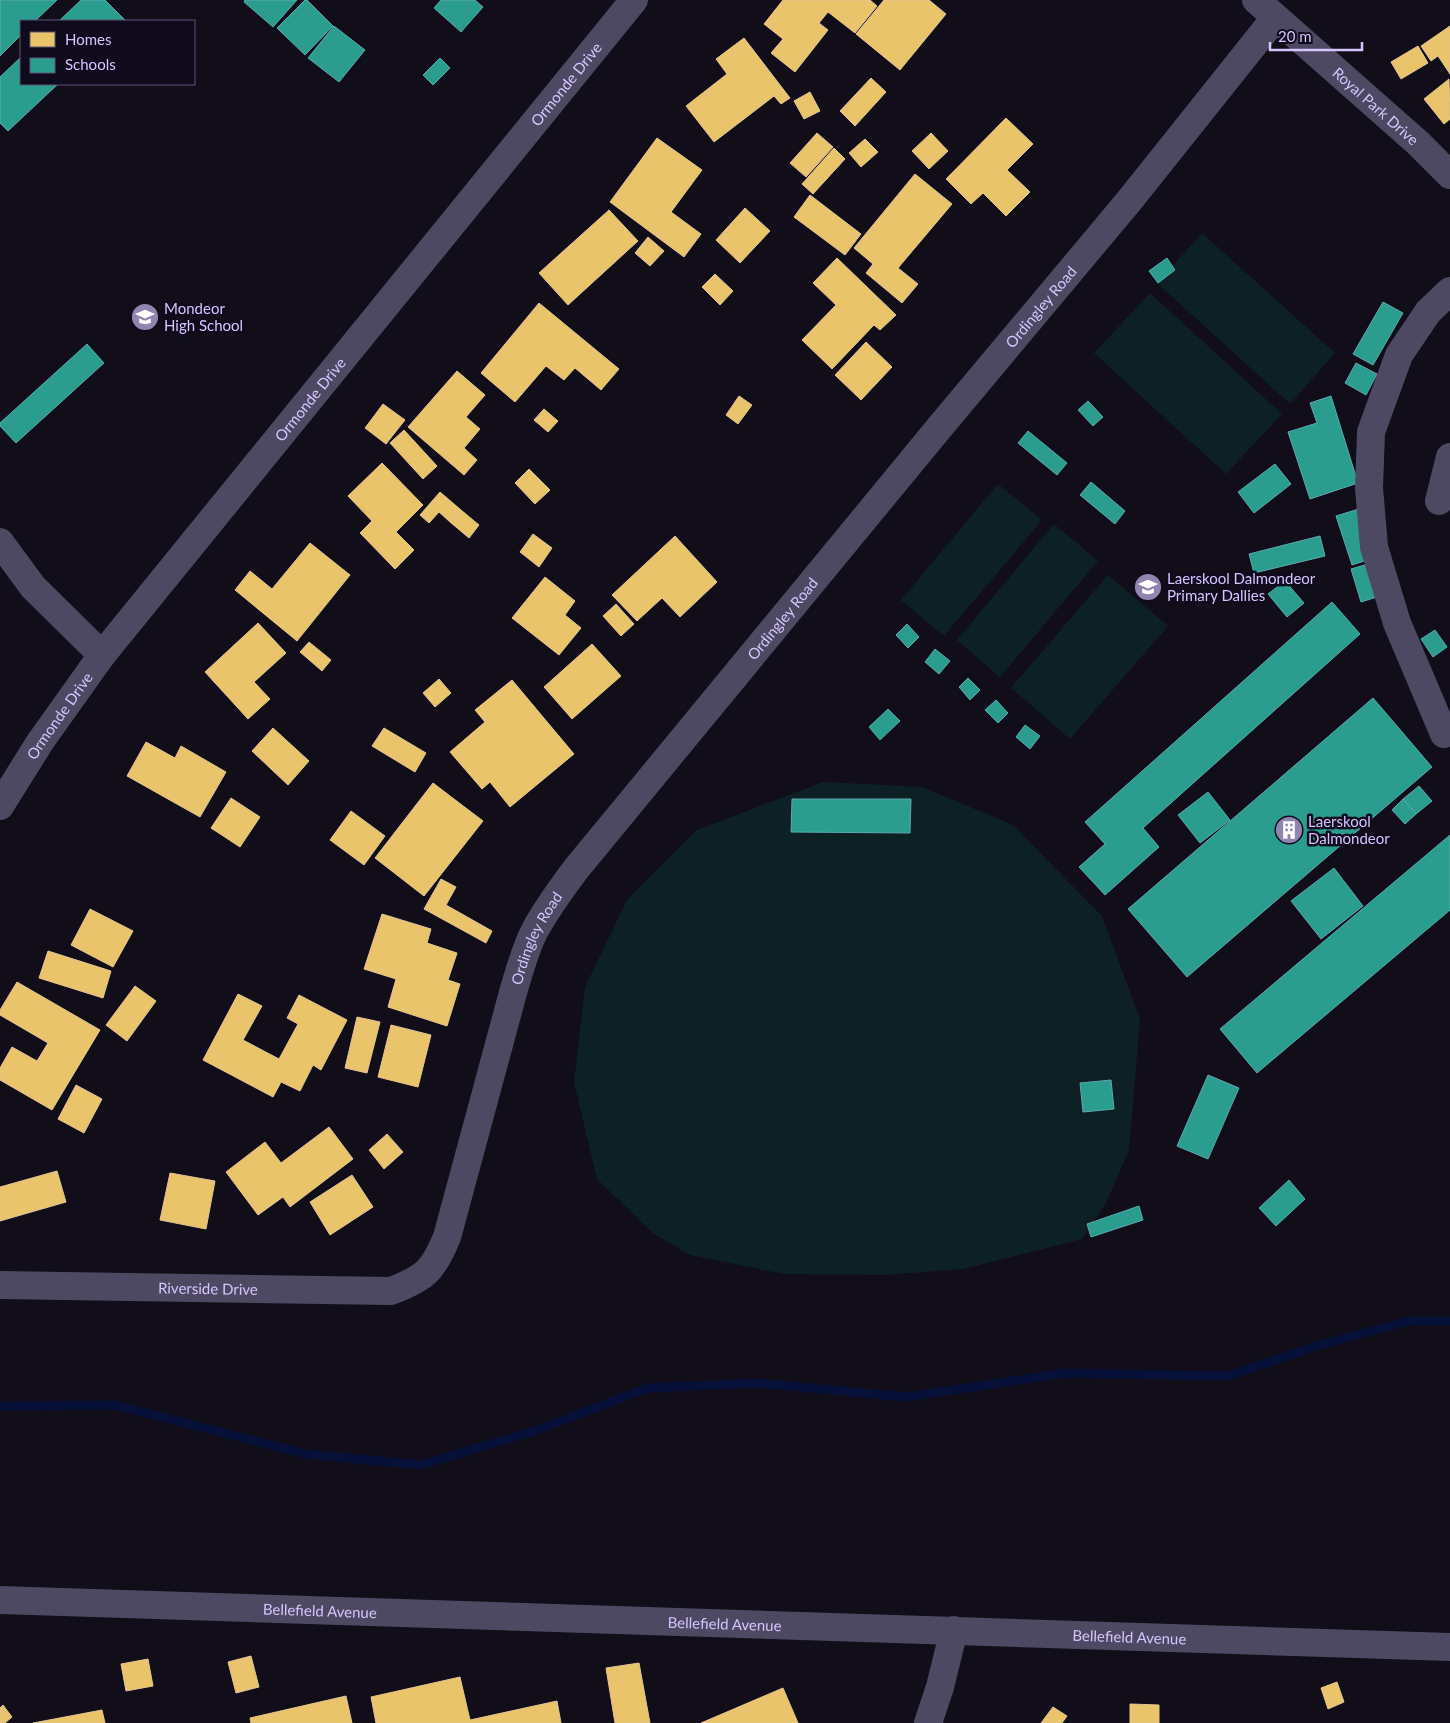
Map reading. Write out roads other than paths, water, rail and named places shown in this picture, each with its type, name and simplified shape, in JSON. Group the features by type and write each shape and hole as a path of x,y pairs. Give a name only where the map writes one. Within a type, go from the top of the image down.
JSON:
{"street":[{"name":"Ormonde Drive","path":"0,806 40,742 102,655 634,0"},
{"name":"Royal Park Drive","path":"1266,9 1418,143 1450,175"},
{"name":"Ordingley Road","path":"413,1282 428,1272 440,1255 447,1237 514,989 534,932 553,900 576,869 938,428 1129,201 1266,9"},
{"path":"1444,734 1397,623 1374,547 1369,488 1371,432 1399,355 1428,312 1450,291"},
{"path":"1439,501 1450,457"},
{"path":"0,542 33,587 102,655"},
{"name":"Riverside Drive","path":"0,1285 391,1291 413,1282"},
{"name":"Bellefield Avenue","path":"0,1600 1450,1647"},
{"path":"928,1723 940,1687 954,1630"}],"waterway":[{"path":"0,1406 115,1405 306,1454 421,1465 534,1431 648,1388 757,1383 906,1397 1066,1373 1228,1376 1316,1346 1409,1321 1450,1321"}],"place":[{"name":"Mondeor High School","path":"145,317"},
{"name":"Laerskool Dalmondeor Primary Dallies","path":"1148,587"},
{"name":"Laerskool Dalmondeor","path":"1289,830"}]}
